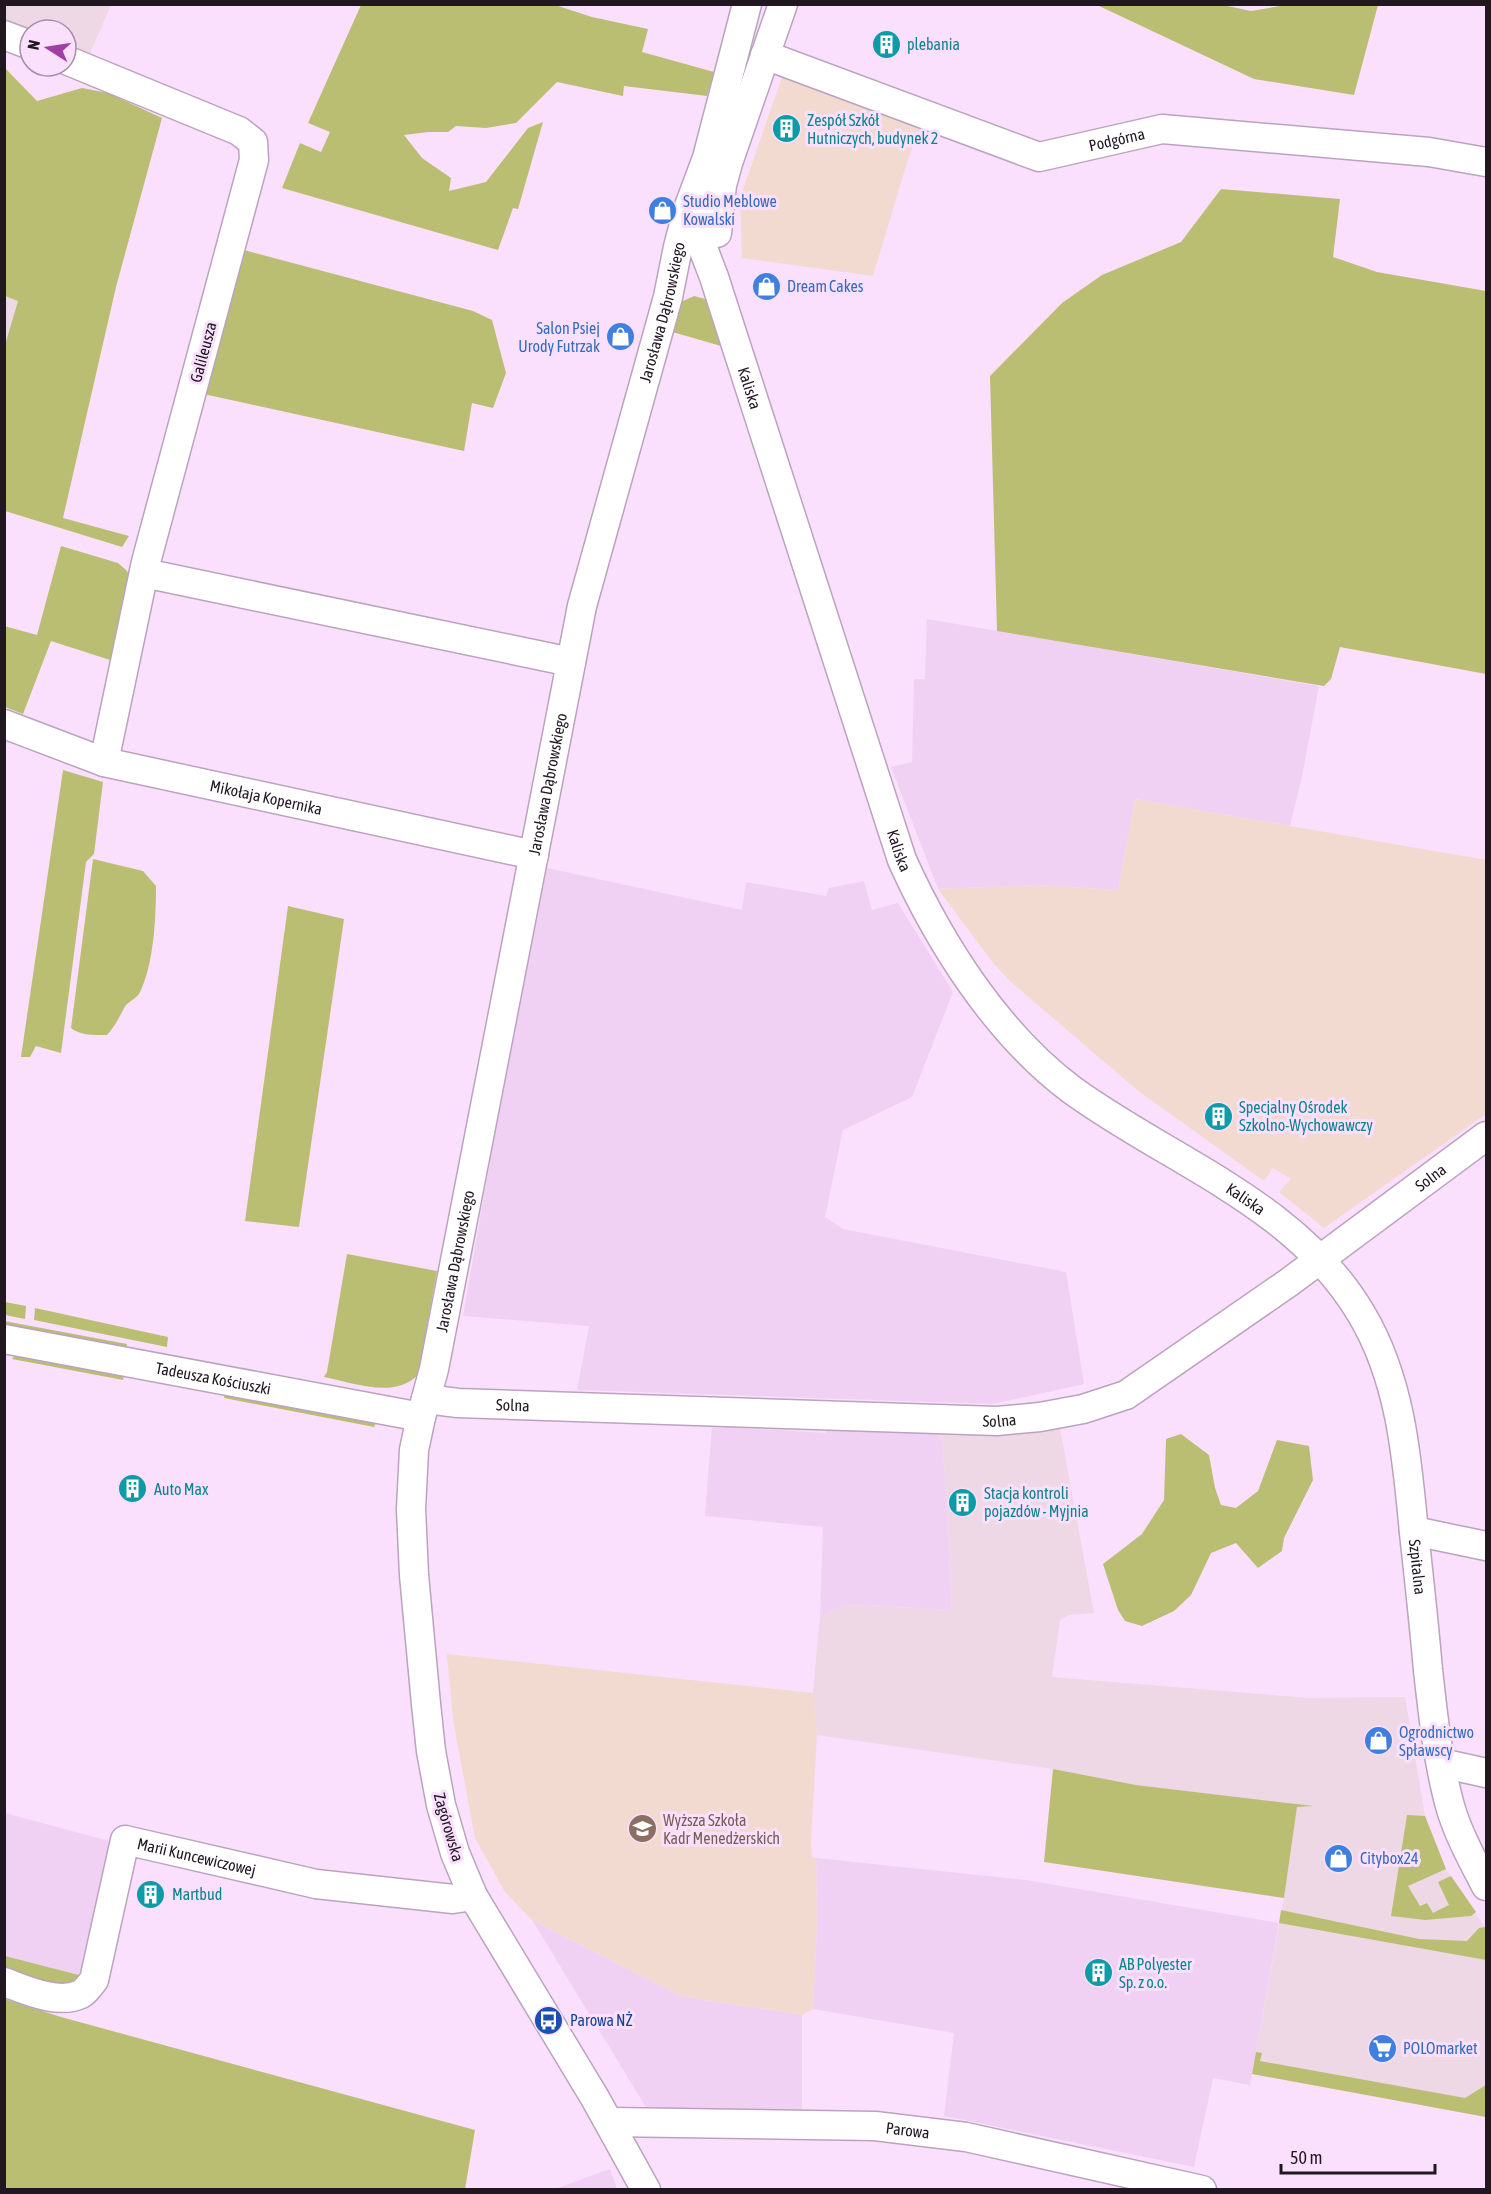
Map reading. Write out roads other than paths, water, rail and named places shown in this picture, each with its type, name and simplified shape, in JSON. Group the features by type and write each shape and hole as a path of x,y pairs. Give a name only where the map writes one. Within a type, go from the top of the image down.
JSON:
{"street":[{"name":"Jarosława Dąbrowskiego","path":"423,1408 436,1358 571,663 594,563 668,297 688,209 707,158 747,4"},
{"path":"668,297 714,277 714,256 722,185 783,4"},
{"name":"Podgórna","path":"765,55 1039,157 1162,129 1429,152 1486,162"},
{"name":"Galileusza","path":"78,65 239,131 253,142 254,160 144,573 104,762"},
{"name":"Jarosława Dąbrowskiego","path":"707,158 700,212 701,243 714,277"},
{"name":"Kaliska","path":"714,277 902,860 918,896 951,954 998,1017 1035,1057 1070,1088 1256,1205 1281,1223 1320,1261"},
{"path":"144,573 571,663"},
{"name":"Mikołaja Kopernika","path":"4,724 104,762 534,855"},
{"name":"Solna","path":"423,1408 458,1403 997,1420 1040,1417 1083,1409 1126,1395 1483,1146"},
{"name":"Szpitalna","path":"1320,1261 1360,1312 1375,1338 1389,1374 1410,1473 1433,1716 1441,1763 1450,1807 1465,1845 1486,1886"},
{"name":"Tadeusza Kościuszki","path":"4,1339 423,1408"},
{"name":"Zagórowska","path":"423,1408 414,1450 411,1509 414,1575 426,1704 441,1805 455,1853 473,1896 610,2122 646,2190"},
{"path":"1414,1530 1486,1546"},
{"path":"1441,1763 1486,1773"},
{"name":"Marii Kuncewiczowej","path":"4,1982 28,1991 70,1998 83,1993 94,1980 125,1840 316,1884 453,1899 473,1896"},
{"name":"Parowa","path":"610,2122 875,2126 966,2137 1202,2190"}],"place":[{"name":"plebania","path":"886,44"},
{"name":"Zespół Szkół Hutniczych, budynek 2","path":"786,129"},
{"name":"Studio Meblowe Kowalski","path":"662,210"},
{"name":"Dream Cakes","path":"766,286"},
{"name":"Salon Psiej Urody Futrzak","path":"621,337"},
{"name":"Specjalny Ośrodek Szkolno-Wychowawczy","path":"1218,1116"},
{"name":"Auto Max","path":"133,1489"},
{"name":"Stacja kontroli pojazdów - Myjnia","path":"963,1502"},
{"name":"Ogrodnictwo Spławscy","path":"1378,1741"},
{"name":"Wyższa Szkoła Kadr Menedżerskich","path":"642,1829"},
{"name":"Citybox24","path":"1339,1858"},
{"name":"Martbud","path":"151,1894"},
{"name":"AB Polyester Sp. z o.o.","path":"1098,1973"},
{"name":"Parowa NŻ","path":"549,2020"},
{"name":"POLOmarket","path":"1382,2048"}]}
